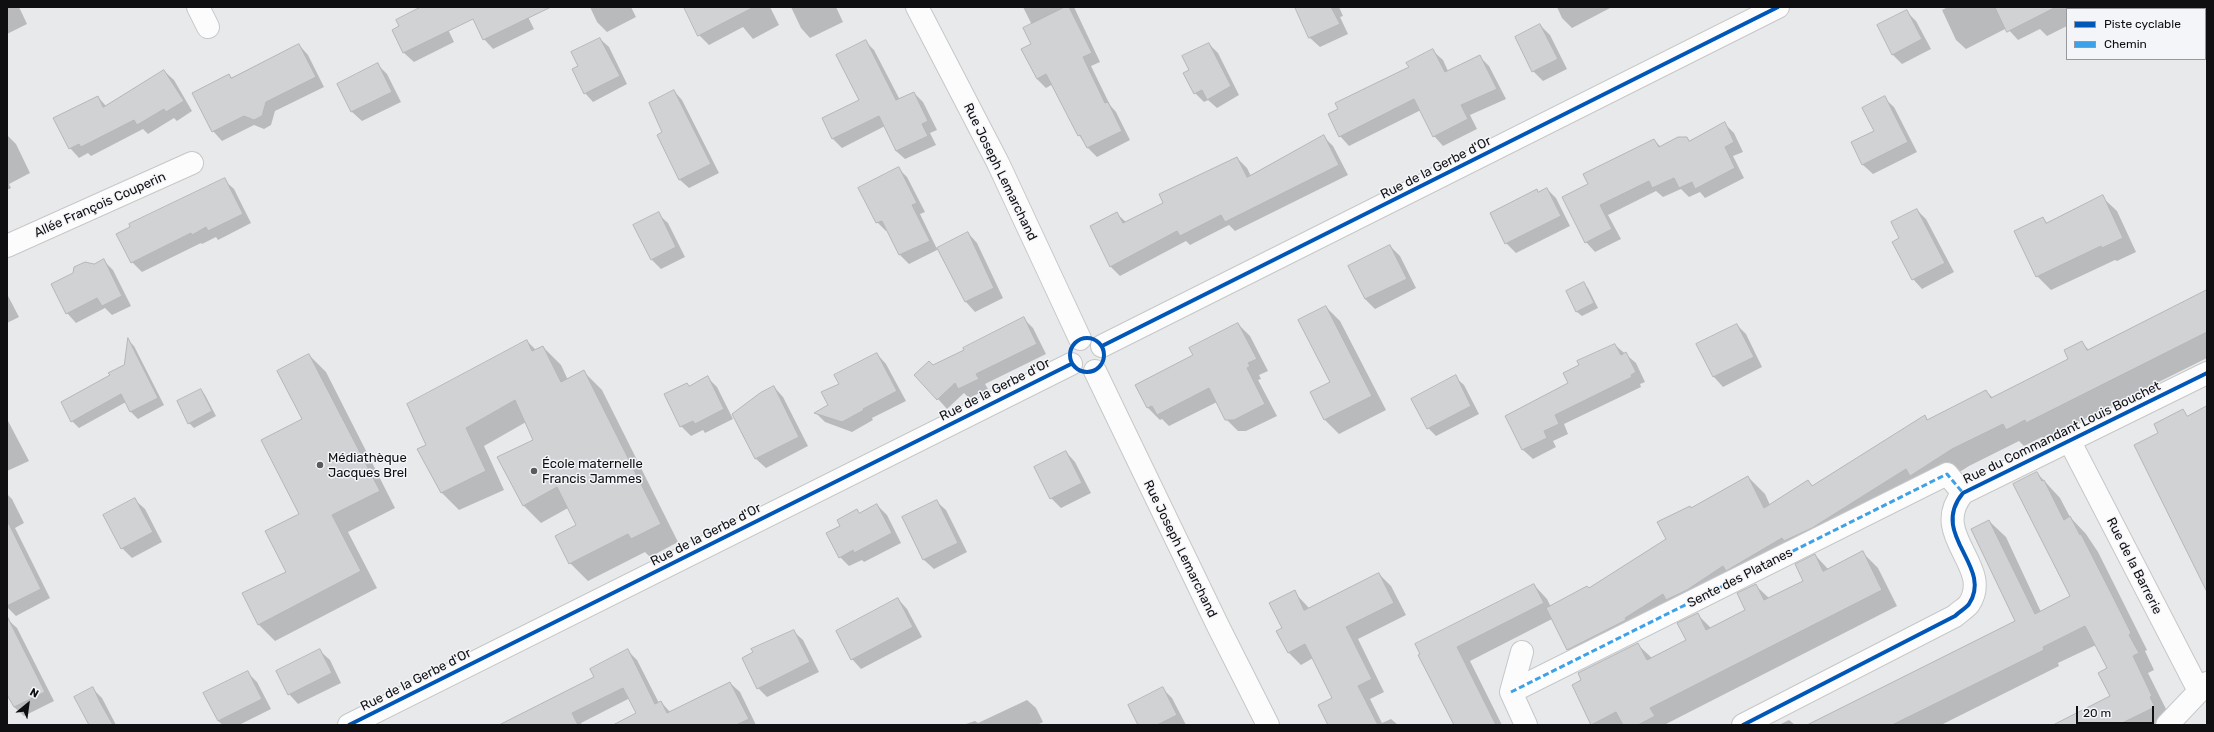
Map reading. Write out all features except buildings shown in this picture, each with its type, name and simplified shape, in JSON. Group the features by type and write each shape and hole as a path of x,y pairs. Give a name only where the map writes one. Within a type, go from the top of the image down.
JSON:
{"street":[{"path":"198,7 208,27"},
{"name":"Rue Joseph Lemarchand","path":"917,7 998,163 1080,339"},
{"name":"Rue de la Gerbe d'Or","path":"1102,346 1778,7"},
{"name":"Allée François Couperin","path":"7,246 192,163"},
{"path":"1090,338 1102,346 1105,358 1103,363 1094,372 1079,371 1071,364 1070,352 1075,342 1080,339 1090,338"},
{"name":"Rue de la Gerbe d'Or","path":"349,725 1071,364"},
{"name":"Rue Joseph Lemarchand","path":"1094,372 1268,725"},
{"name":"Rue du Commandant Louis Bouchet","path":"1743,725 1955,616 1969,604 1974,590 1973,574 1953,529 1951,518 1954,504 1963,493 2207,373"},
{"name":"Rue de la Barrerie","path":"2069,440 2203,687"},
{"name":"Sente des Platanes","path":"1511,692 1947,474 1963,493"},
{"path":"1522,652 1511,692 1526,725"},
{"path":"2167,725 2203,687"}],"marked path":[{"path":"1511,692 1947,474 1963,493"}],"cycle path":[{"path":"1102,346 1778,7"},
{"path":"1090,338 1097,340 1102,345 1104,355 1102,365 1097,370 1084,372 1077,370 1072,365 1070,352 1072,345 1077,340 1090,338"},
{"path":"349,725 1071,364"},
{"path":"1743,725 1955,616 1968,606 1974,590 1974,577 1956,537 1953,523 1954,508 1963,493 2207,373"}],"place":[{"name":"Médiathèque Jacques Brel","path":"320,465"},
{"name":"École maternelle Francis Jammes","path":"534,471"}]}
